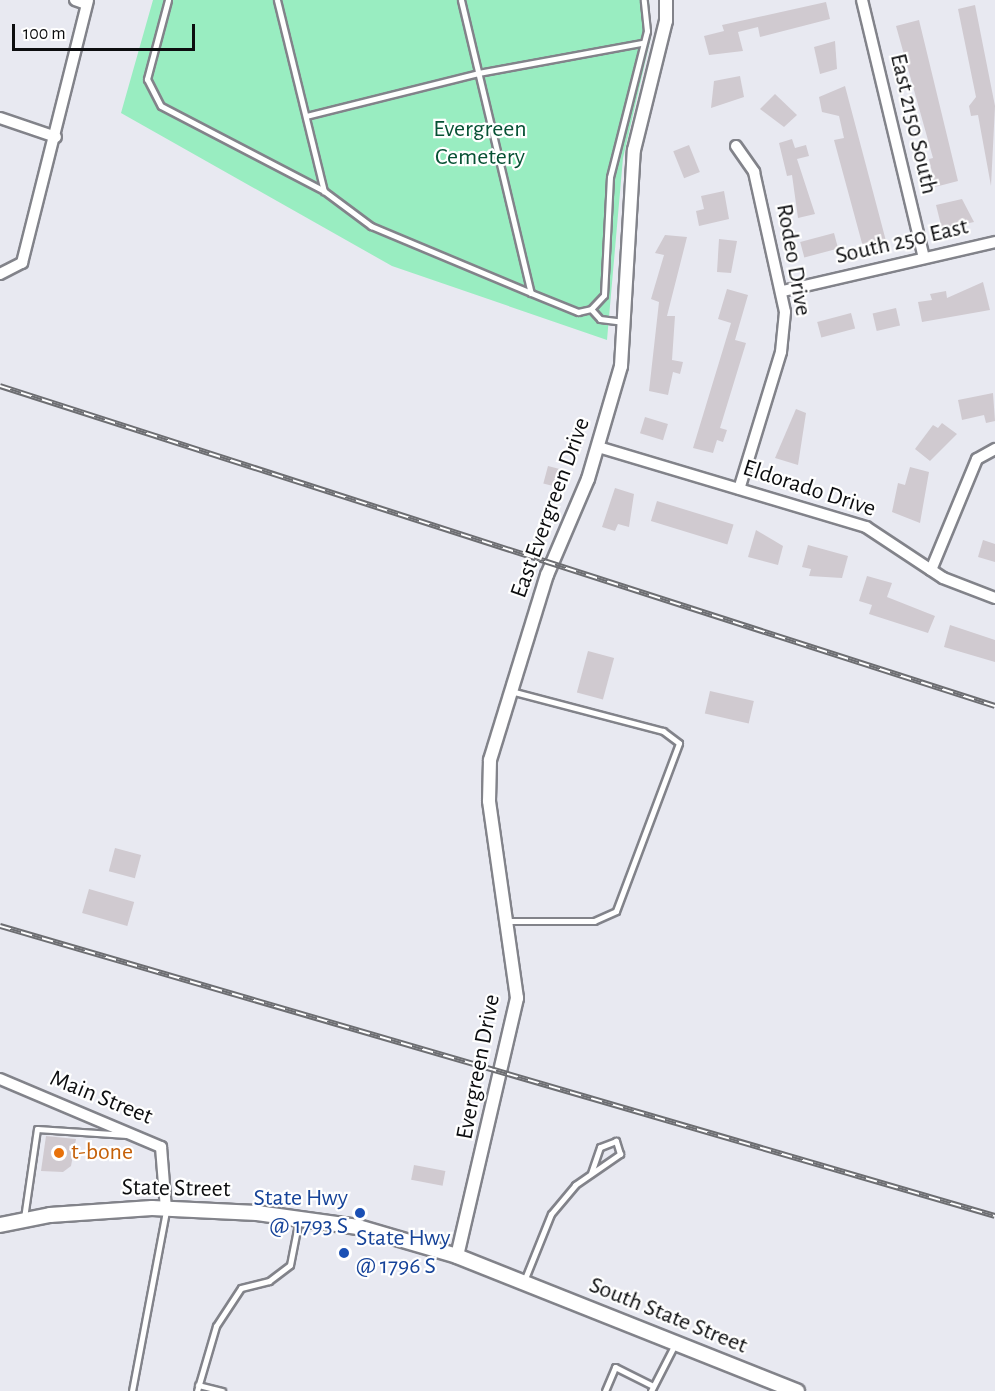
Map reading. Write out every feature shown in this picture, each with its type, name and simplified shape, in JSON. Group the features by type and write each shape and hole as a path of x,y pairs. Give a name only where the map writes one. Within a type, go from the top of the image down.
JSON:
{"main road":[{"name":"State Street","path":"0,1225 24,1219 166,1209 299,1217 358,1227 457,1256 523,1282"},
{"name":"South State Street","path":"523,1282 797,1391"}],"street":[{"path":"0,274 13,270 22,263 56,137 87,2 75,0"},
{"name":"East 2150 South","path":"862,0 924,258"},
{"name":"East Evergreen Drive","path":"497,849 488,780 511,691 547,575 598,447 621,366 634,150 668,1"},
{"path":"0,118 56,137"},
{"name":"Rodeo Drive","path":"736,146 754,172 783,291 781,352 739,489"},
{"name":"South 250 East","path":"783,291 995,242"},
{"name":"Eldorado Drive","path":"598,447 866,527 931,570 995,598"},
{"path":"931,570 977,459 993,449"},
{"name":"Evergreen Drive","path":"457,1256 515,1019 515,972 504,921 497,849"},
{"name":"Main Street","path":"0,1079 135,1132 161,1147 166,1209"}],"lane":[{"path":"168,0 147,79 154,99 324,191 371,225 578,312 591,309 604,296 605,217 614,147 648,21 644,0"},
{"path":"277,0 324,191"},
{"path":"461,0 531,292"},
{"path":"306,116 478,73 642,43"},
{"path":"591,309 600,319 624,322"},
{"path":"504,921 594,921 616,911 679,743 663,731 511,691"},
{"path":"24,1219 37,1129 116,1138 135,1132"},
{"path":"523,1282 551,1214 591,1173 620,1154 616,1141 600,1148 591,1173"},
{"path":"132,1391 166,1209"},
{"path":"222,1391 198,1388 216,1326 241,1288 269,1281 290,1265 299,1217"},
{"path":"605,1391 615,1367 652,1388 676,1343"}],"green space":[{"name":"Evergreen Cemetery","path":"153,0 649,0 651,37 623,158 607,340 392,266 121,113"}],"building":[{"path":"826,2 830,19 760,37 758,27 738,32 743,51 709,55 704,36 724,31 722,25"},
{"path":"975,5 995,106 991,186 978,115 971,116 969,106 976,97 958,9"},
{"path":"919,20 958,181 935,187 929,159 933,158 896,26"},
{"path":"835,41 837,69 820,74 814,47"},
{"path":"740,76 744,97 711,108 714,81"},
{"path":"845,86 886,241 863,247 834,140 844,138 839,116 822,112 819,97"},
{"path":"775,94 797,115 784,127 760,109"},
{"path":"792,139 795,148 806,145 809,156 797,159 815,214 798,218 792,175 787,176 779,143"},
{"path":"689,145 700,172 684,178 673,151"},
{"path":"724,191 729,219 699,226 696,211 704,209 701,196"},
{"path":"962,199 974,222 942,229 936,205"},
{"path":"834,233 838,248 804,258 800,242"},
{"path":"665,235 687,237 667,316 675,316 672,360 683,362 680,374 673,372 668,395 649,391 659,302 651,299 664,255 655,253"},
{"path":"719,239 737,241 731,273 717,272"},
{"path":"983,282 990,310 922,322 918,302 932,300 930,294 946,291 947,298"},
{"path":"727,289 748,295 735,340 746,343 720,428 727,430 723,442 717,440 713,453 693,448 731,323 718,319"},
{"path":"896,308 900,326 877,331 873,313"},
{"path":"851,313 855,328 821,338 817,322"},
{"path":"993,393 995,421 986,423 984,415 962,420 958,400"},
{"path":"796,409 806,413 798,465 775,458"},
{"path":"645,417 668,424 663,440 640,433"},
{"path":"942,423 957,434 930,461 915,449 933,425 938,428"},
{"path":"548,466 559,469 554,486 543,483"},
{"path":"910,467 929,472 920,523 892,512 898,483 905,485"},
{"path":"615,488 634,494 629,527 618,524 615,531 602,527"},
{"path":"657,501 734,524 727,544 651,521"},
{"path":"756,530 783,546 778,565 748,557"},
{"path":"983,540 995,544 995,562 978,557"},
{"path":"808,545 848,556 842,578 809,576 811,569 802,567"},
{"path":"867,576 892,583 887,597 935,616 928,633 869,614 872,605 859,601"},
{"path":"950,625 995,640 995,662 944,647"},
{"path":"588,651 614,658 603,700 577,693"},
{"path":"710,691 754,701 749,724 705,713"},
{"path":"115,848 141,855 135,878 109,871"},
{"path":"89,889 134,902 127,926 82,913"},
{"name":"t-bone","path":"46,1136 76,1139 71,1166 63,1172 41,1171"},
{"path":"414,1165 445,1171 443,1186 411,1180"}],"railway":[{"path":"0,386 995,706"},
{"path":"0,926 995,1216"}],"place":[{"name":"t-bone","path":"59,1153"},
{"name":"State Hwy @ 1793 S","path":"360,1213"},
{"name":"State Hwy @ 1796 S","path":"344,1253"}]}
